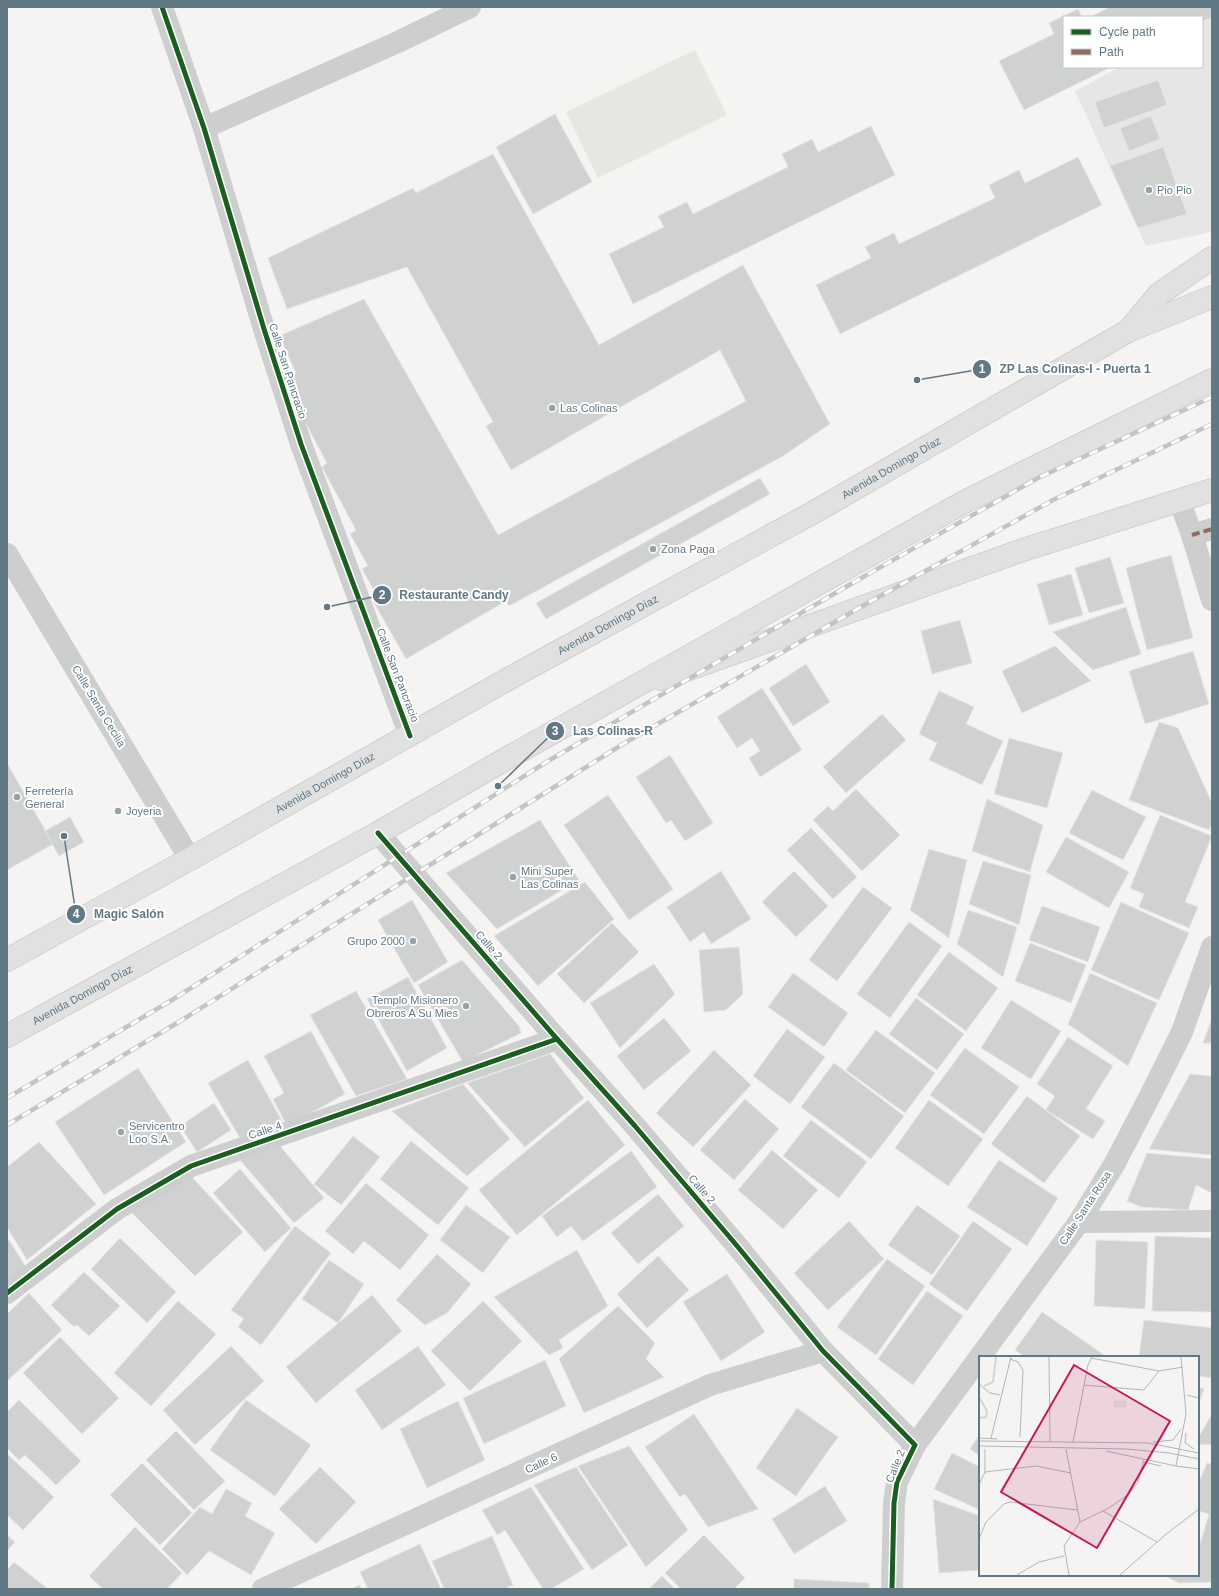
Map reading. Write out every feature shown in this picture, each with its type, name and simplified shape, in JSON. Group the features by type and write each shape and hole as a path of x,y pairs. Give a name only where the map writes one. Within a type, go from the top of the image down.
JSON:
{"main road":[{"path":"1128,331 1159,294 1212,258"},
{"name":"Avenida Domingo Díaz","path":"7,960 410,736 519,673 816,511 1128,331 1212,297"},
{"name":"Avenida Domingo Díaz","path":"7,1036 378,833 511,756 966,501 1212,380"},
{"path":"630,690 1023,550 1212,490"}],"street":[{"name":"Calle San Pancracio","path":"162,7 204,128 264,329 301,444 410,736"},
{"path":"204,128 398,42 470,7"},
{"path":"1179,500 1202,532 1212,600"},
{"name":"Calle Santa Cecilia","path":"7,554 190,859"},
{"name":"Calle 2","path":"378,833 557,1039 635,1126 738,1247 823,1351 915,1445 896,1482 894,1503 892,1589"},
{"name":"Calle Santa Rosa","path":"980,1356 1079,1222 1118,1156 1182,1032 1212,947"},
{"name":"Calle 4","path":"7,1293 117,1209 191,1166 557,1039"},
{"path":"1079,1222 1212,1222"},
{"name":"Calle 6","path":"263,1589 710,1385 823,1351"},
{"name":"Calle Santa Rosa","path":"915,1445 979,1358"}],"shaded area":[{"path":"1212,17 1212,230 1207,233 1146,246 1075,91 1118,68 1203,68 1203,22"},
{"path":"695,50 727,115 598,178 566,112"}],"building":[{"path":"1110,7 1212,7 1212,17 1203,22 1203,16 1092,16"},
{"path":"1078,9 1082,16 1064,16"},
{"path":"1063,16 1063,68 1109,68 1024,110 999,61 1054,34 1049,23"},
{"path":"1158,80 1167,105 1104,128 1095,102"},
{"path":"555,114 592,182 533,214 496,147"},
{"path":"1151,116 1160,139 1129,151 1120,128"},
{"path":"871,126 895,175 633,304 609,254 664,227 658,216 687,202 693,214 788,167 782,154 812,139 818,152"},
{"name":"Pio Pio","path":"1163,147 1187,214 1138,228 1110,166"},
{"name":"Las Colinas","path":"493,154 599,345 743,265 830,424 783,456 509,606 506,601 406,659 373,601 379,599 362,569 368,566 350,534 356,530 322,467 327,463 303,418 306,416 286,378 296,373 279,336 364,299 498,535 746,401 720,350 511,470 486,426 493,422 407,267 287,309 268,258 413,188 416,193"},
{"path":"1078,157 1102,205 840,334 816,285 871,258 865,247 894,233 899,244 995,198 989,185 1019,170 1025,183"},
{"name":"Zona Paga","path":"760,478 770,494 546,619 536,603"},
{"path":"1171,555 1193,638 1147,650 1126,568"},
{"path":"1110,557 1124,603 1089,613 1075,568"},
{"path":"1071,574 1083,615 1049,625 1037,584"},
{"path":"1126,607 1141,654 1093,670 1053,632"},
{"path":"960,620 972,663 932,674 921,631"},
{"path":"1055,646 1091,681 1022,713 1002,671"},
{"path":"1193,651 1209,704 1145,724 1129,671"},
{"path":"806,664 830,702 793,726 769,688"},
{"path":"762,688 802,750 760,777 749,758 760,751 752,738 737,748 717,717"},
{"path":"939,691 974,707 966,724 1003,741 982,785 929,760 937,743 919,734"},
{"path":"882,714 906,740 846,793 823,767"},
{"path":"1159,722 1178,728 1212,803 1212,823 1209,830 1129,800"},
{"path":"1009,738 1063,753 1047,808 994,794"},
{"path":"670,755 713,823 685,841 671,820 666,823 636,777"},
{"name":"Ferretería General","path":"7,763 53,844 7,870"},
{"path":"856,789 900,835 862,871 813,820 828,806 833,811"},
{"path":"1092,790 1146,817 1123,860 1069,833"},
{"path":"608,795 673,889 629,920 564,825"},
{"path":"987,799 1043,825 1030,872 972,851"},
{"path":"1160,815 1212,836 1185,902 1198,907 1189,928 1139,907 1144,894 1130,888"},
{"path":"70,817 84,842 59,856 45,831"},
{"name":"Mini Super Las Colinas","path":"540,820 579,880 497,929 446,873"},
{"path":"811,828 857,877 833,899 787,850"},
{"path":"1066,837 1129,872 1109,908 1046,872"},
{"path":"929,849 967,860 949,938 910,910"},
{"path":"983,861 1031,875 1019,925 969,904"},
{"path":"721,871 751,919 711,944 704,932 690,942 667,907"},
{"path":"794,871 828,906 796,937 762,902"},
{"path":"585,882 614,919 538,986 494,936"},
{"path":"863,887 892,908 837,981 809,960"},
{"path":"412,900 448,962 414,983 378,920"},
{"path":"1121,902 1189,933 1159,1000 1091,970"},
{"path":"1042,906 1100,927 1088,962 1029,940"},
{"path":"968,910 1017,927 1003,977 957,944"},
{"path":"909,922 942,946 890,1018 857,994"},
{"path":"612,923 639,952 584,1003 557,974"},
{"path":"1030,943 1086,965 1071,1003 1015,981"},
{"path":"739,947 743,994 726,1010 704,1012 699,950"},
{"path":"949,952 998,988 966,1031 917,995"},
{"name":"Templo Misionero Obreros A Su Mies","path":"462,960 519,1026 521,1033 463,1062 418,985"},
{"path":"654,964 675,994 620,1048 590,1003"},
{"path":"793,973 848,1013 824,1047 768,1007"},
{"path":"1090,973 1157,1003 1128,1066 1068,1024"},
{"path":"408,977 447,1048 407,1071 367,999"},
{"path":"356,991 407,1079 356,1096 310,1015"},
{"path":"916,998 964,1034 937,1070 889,1034"},
{"path":"1011,1000 1061,1031 1031,1079 981,1048"},
{"path":"664,1018 691,1051 644,1090 617,1056"},
{"path":"1212,1018 1212,1043 1203,1043"},
{"path":"787,1029 825,1057 790,1104 753,1076"},
{"path":"876,1030 935,1073 905,1113 846,1070"},
{"path":"311,1031 345,1094 287,1126 273,1099 284,1093 264,1056"},
{"path":"1068,1037 1113,1066 1086,1109 1105,1121 1093,1139 1046,1110 1055,1096 1037,1084"},
{"path":"965,1048 1019,1087 984,1134 930,1095"},
{"path":"714,1050 751,1085 693,1147 656,1113"},
{"path":"550,1054 584,1098 525,1147 467,1083"},
{"path":"248,1060 282,1121 240,1138 208,1083"},
{"path":"834,1063 904,1116 871,1159 801,1107"},
{"name":"Servicentro Loo S.A.","path":"138,1068 186,1142 104,1195 55,1122"},
{"path":"1190,1074 1212,1076 1212,1155 1149,1149"},
{"path":"463,1084 510,1139 467,1176 392,1111"},
{"path":"1027,1096 1080,1136 1044,1183 991,1144"},
{"path":"745,1099 779,1129 734,1180 700,1150"},
{"path":"588,1100 625,1145 517,1235 479,1190"},
{"path":"929,1100 983,1139 948,1186 895,1148"},
{"path":"214,1103 231,1130 197,1152 180,1126"},
{"path":"811,1120 867,1162 839,1198 783,1156"},
{"path":"353,1136 380,1157 341,1205 314,1184"},
{"path":"411,1141 469,1188 438,1225 380,1179"},
{"path":"39,1142 96,1204 27,1260 7,1227 7,1167"},
{"path":"280,1146 324,1198 294,1223 240,1160"},
{"path":"772,1150 818,1190 783,1229 738,1190"},
{"path":"631,1151 657,1187 583,1241 571,1226 557,1237 542,1216"},
{"path":"1147,1153 1212,1159 1212,1193 1196,1185 1188,1210 1141,1207 1127,1201"},
{"path":"999,1160 1058,1198 1027,1246 967,1207"},
{"path":"240,1169 291,1228 265,1252 213,1193"},
{"path":"190,1175 243,1232 195,1276 132,1213"},
{"path":"366,1183 429,1235 400,1270 364,1241 353,1254 325,1231"},
{"path":"658,1194 684,1226 638,1264 611,1233"},
{"path":"466,1205 510,1237 483,1273 440,1240"},
{"path":"917,1205 960,1236 932,1275 888,1245"},
{"path":"849,1221 884,1259 828,1310 794,1273"},
{"path":"973,1221 1012,1249 967,1311 929,1284"},
{"path":"295,1226 331,1253 261,1345 238,1327 244,1319 231,1310"},
{"path":"1155,1236 1212,1238 1212,1312 1152,1311"},
{"path":"7,1237 26,1267 7,1279"},
{"path":"120,1238 176,1292 147,1323 91,1269"},
{"path":"1096,1240 1148,1242 1145,1309 1094,1306"},
{"path":"577,1250 608,1306 559,1340 563,1348 549,1355 494,1297"},
{"path":"437,1254 471,1284 447,1313 425,1325 396,1300"},
{"path":"658,1256 689,1290 647,1328 617,1294"},
{"path":"887,1259 925,1286 876,1355 837,1327"},
{"path":"329,1260 364,1284 338,1323 302,1299"},
{"path":"84,1272 120,1306 89,1336 77,1325 74,1327 51,1305"},
{"path":"727,1274 765,1332 721,1361 683,1302"},
{"path":"927,1291 963,1316 913,1385 878,1359"},
{"path":"29,1293 62,1330 7,1381 7,1314"},
{"path":"372,1295 402,1331 316,1403 286,1367"},
{"path":"178,1301 216,1334 151,1406 114,1373"},
{"path":"483,1301 522,1341 470,1391 431,1351"},
{"path":"618,1306 655,1343 646,1359 664,1377 584,1413 559,1359"},
{"path":"1042,1312 1106,1356 1024,1356 1015,1350"},
{"path":"1144,1320 1212,1328 1212,1378 1199,1376 1199,1356 1139,1356"},
{"path":"60,1337 119,1398 82,1434 23,1373"},
{"path":"231,1346 264,1381 195,1445 163,1410"},
{"path":"418,1346 446,1385 382,1430 355,1390"},
{"path":"545,1360 566,1406 484,1444 463,1398"},
{"path":"1199,1387 1204,1389 1199,1403"},
{"path":"19,1400 81,1461 56,1485 25,1455 19,1460 7,1448 7,1412"},
{"path":"246,1400 311,1445 275,1496 210,1450"},
{"path":"458,1401 485,1460 427,1488 400,1429"},
{"path":"797,1408 838,1437 796,1496 756,1468"},
{"path":"694,1414 758,1509 708,1527 685,1494 680,1497 645,1447"},
{"path":"1212,1414 1212,1445 1199,1444 1199,1436"},
{"path":"176,1431 225,1481 194,1510 146,1460"},
{"path":"979,1436 979,1455 970,1449"},
{"path":"629,1446 688,1530 646,1567 578,1466"},
{"path":"952,1453 979,1466 979,1510 934,1489"},
{"path":"7,1454 54,1497 23,1530 7,1515"},
{"path":"142,1463 192,1513 160,1545 110,1495"},
{"path":"1207,1463 1212,1464 1212,1582 1179,1583 1165,1576 1199,1576 1199,1544 1209,1514 1199,1511 1199,1482"},
{"path":"320,1467 356,1502 316,1544 279,1509"},
{"path":"576,1467 628,1545 592,1570 534,1485"},
{"path":"825,1486 847,1521 794,1554 772,1519"},
{"path":"531,1487 584,1569 551,1589 543,1589 505,1530 497,1535 482,1510"},
{"path":"226,1489 252,1503 245,1516 275,1533 251,1575 209,1551 187,1575 162,1549 200,1507 212,1514"},
{"path":"933,1499 979,1516 979,1570 939,1573"},
{"path":"135,1527 182,1573 167,1589 103,1589 89,1576"},
{"path":"7,1535 15,1542 7,1551"},
{"path":"704,1535 745,1578 734,1589 681,1589 665,1573"},
{"path":"492,1536 513,1585 504,1589 444,1589 432,1561"},
{"path":"420,1544 441,1589 368,1589 360,1572"},
{"path":"14,1562 48,1589 7,1589 7,1570"},
{"path":"662,1576 675,1589 649,1589"},
{"path":"794,1579 869,1583 869,1589 794,1589"},
{"path":"359,1585 362,1589 351,1589"}],"railway":[{"path":"7,1098 172,1000 548,761 856,581 1038,478 1212,397"},
{"path":"7,1125 182,1020 623,744 866,604 1053,500 1212,424"}],"marked path":[{"path":"1192,535 1212,529"}],"cycle path":[{"path":"162,7 204,128 264,329 301,444 410,736"},
{"path":"378,833 557,1039 635,1126 738,1247 823,1351 915,1445 897,1482 894,1503 892,1589"},
{"path":"7,1293 117,1209 191,1166 557,1039"}],"place":[{"name":"Pio Pio","path":"1149,190"},
{"name":"ZP Las Colinas-I - Puerta 1","path":"917,380"},
{"name":"Las Colinas","path":"552,408"},
{"name":"Zona Paga","path":"653,549"},
{"name":"Restaurante Candy","path":"327,607"},
{"name":"Las Colinas-R","path":"498,786"},
{"name":"Ferretería General","path":"17,797"},
{"name":"Joyeria","path":"118,811"},
{"name":"Magic Salón","path":"64,836"},
{"name":"Mini Super Las Colinas","path":"513,877"},
{"name":"Grupo 2000","path":"413,941"},
{"name":"Templo Misionero Obreros A Su Mies","path":"466,1006"},
{"name":"Servicentro Loo S.A.","path":"121,1132"}]}
